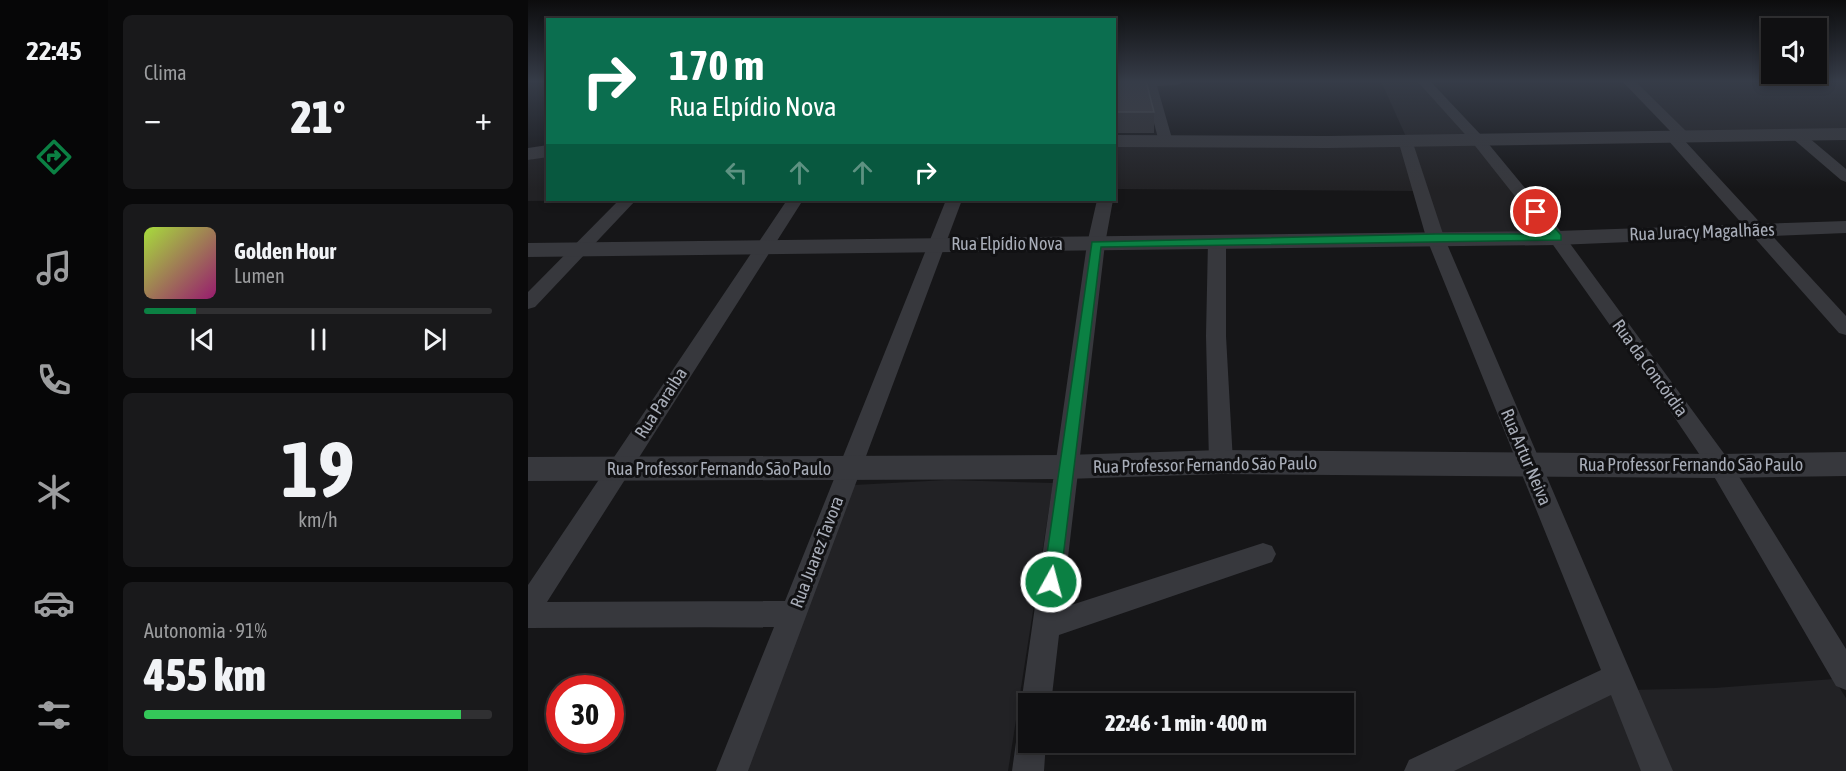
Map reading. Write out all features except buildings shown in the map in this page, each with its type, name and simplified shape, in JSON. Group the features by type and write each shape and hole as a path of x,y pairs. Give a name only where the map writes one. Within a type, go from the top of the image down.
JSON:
{"street":[{"path":"1159,117 1166,142"},
{"name":"Rua da Concórdia","path":"1456,117 1557,238 1720,466 1846,676"},
{"path":"1661,117 1754,230 1846,328"},
{"path":"1116,141 1846,134"},
{"path":"1797,135 1846,177"},
{"name":"Rua Artur Neiva","path":"1405,140 1435,237 1658,771"},
{"path":"528,154 546,152"},
{"path":"528,303 627,201"},
{"name":"Rua Paraiba","path":"528,608 794,201"},
{"name":"Rua Juarez Tavora","path":"732,771 954,201"},
{"path":"1037,693 1096,244 1105,201"},
{"name":"Rua Juracy Magalhães","path":"1557,238 1846,227"},
{"name":"Rua Elpídio Nova","path":"528,250 1096,244 1435,237 1557,238"},
{"path":"1217,241 1216,336 1221,462"},
{"name":"Rua Professor Fernando São Paulo","path":"528,469 1066,467 1221,462 1720,466 1846,464"},
{"path":"1045,627 1263,554"},
{"path":"528,615 793,614"},
{"path":"1420,771 1618,677"},
{"path":"1028,771 1030,753"}],"shaded area":[{"path":"1397,117 1453,117 1472,137 1407,139"},
{"path":"1668,117 1846,117 1846,132 1685,134"},
{"path":"1475,140 1548,232 1437,235 1408,142"},
{"path":"1403,143 1417,191 1116,189 1118,144"},
{"path":"546,156 546,201 528,201 528,160"},
{"path":"947,480 1053,483 1020,693 1018,693 1008,771 744,771 854,485"},
{"path":"1834,679 1846,698 1846,771 1666,771 1630,690 1715,688"},
{"path":"1616,692 1650,771 1449,771"}],"route":[{"path":"1051,582 1096,244 1435,237 1557,238 1536,212"}]}
